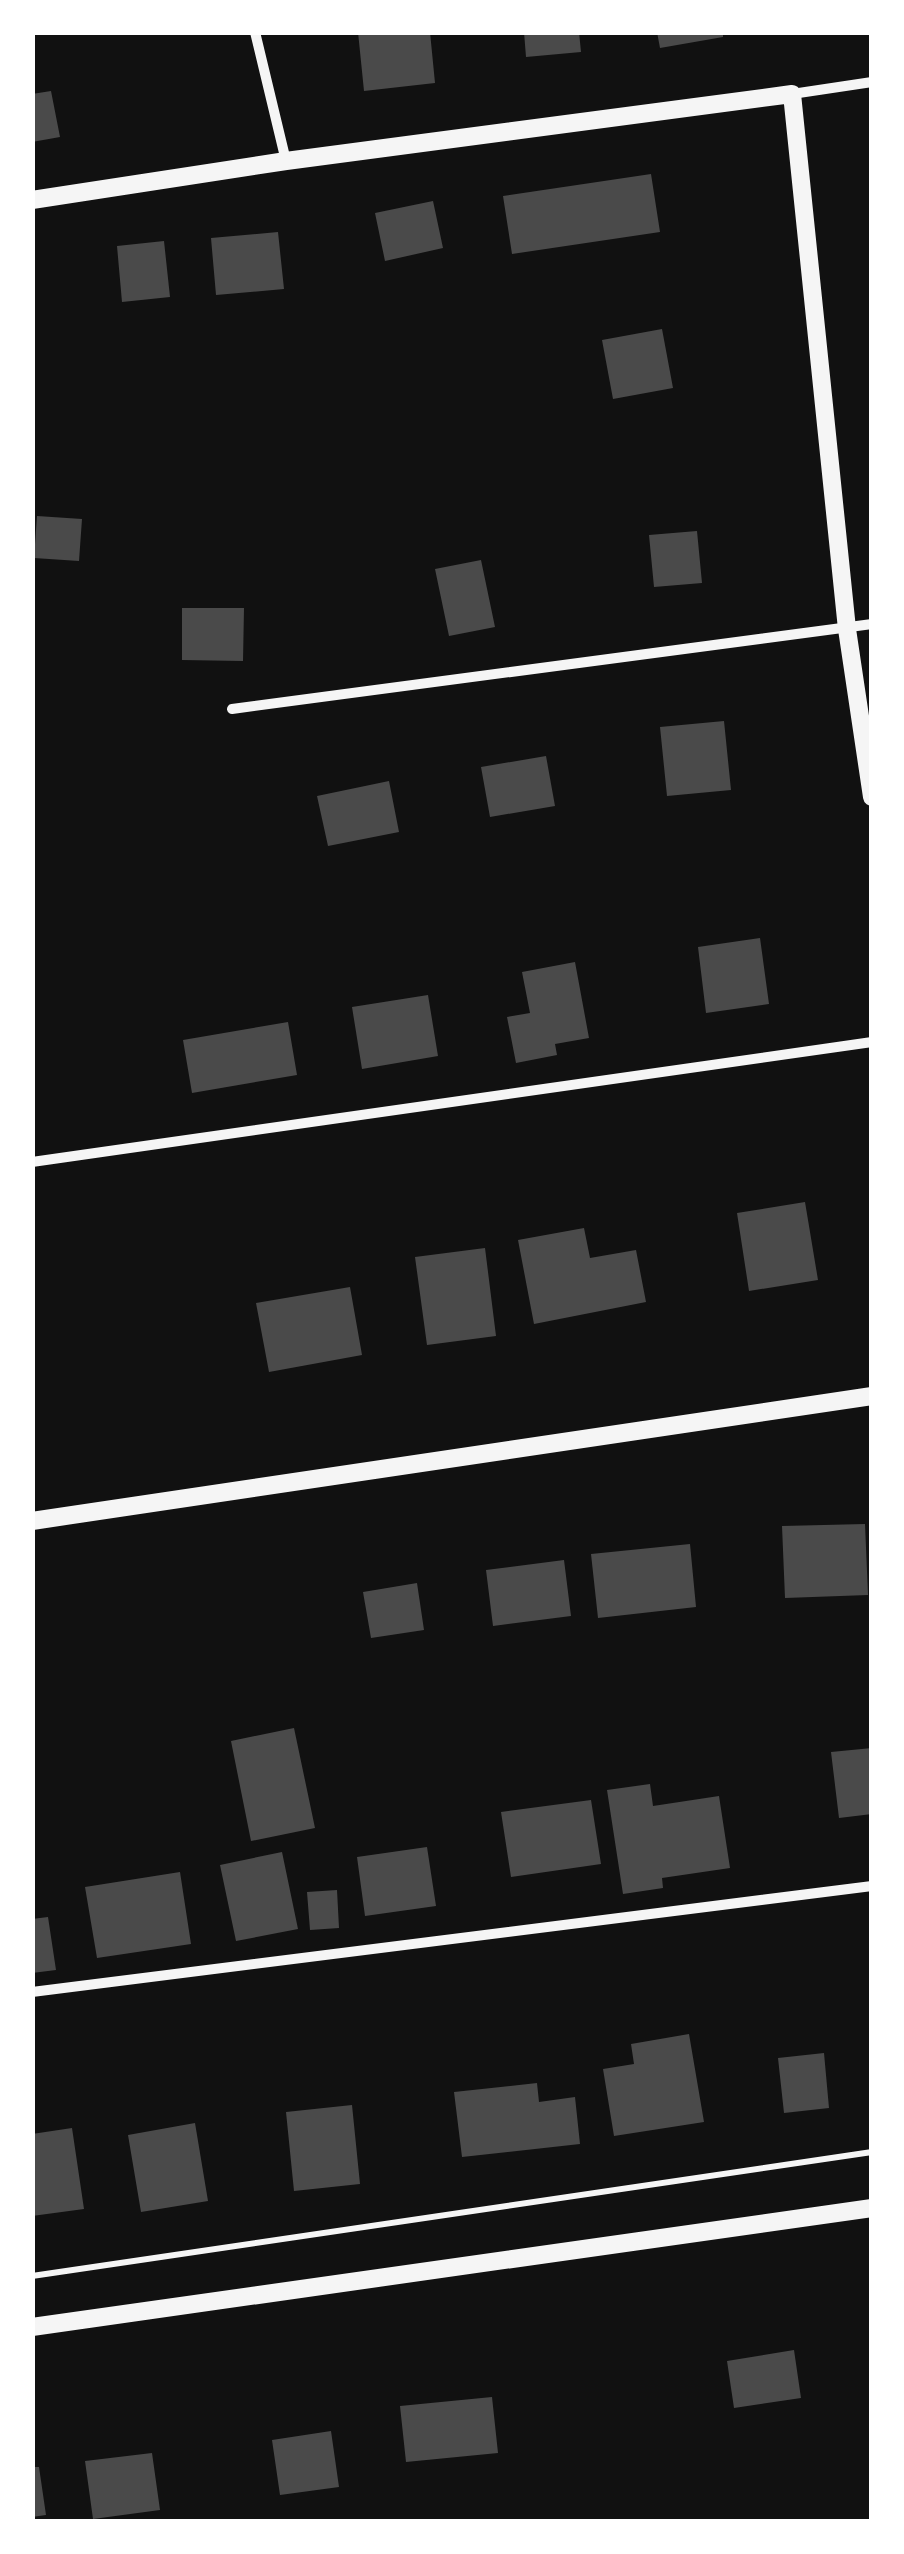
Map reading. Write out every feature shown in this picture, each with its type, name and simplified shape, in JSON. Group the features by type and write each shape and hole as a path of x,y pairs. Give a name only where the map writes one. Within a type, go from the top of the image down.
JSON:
{"street":[{"path":"255,32 286,161"},
{"path":"32,200 286,161 872,82"},
{"path":"792,94 847,628 872,797"},
{"path":"232,709 872,624"},
{"path":"32,1162 872,1042"},
{"path":"32,1521 872,1396"},
{"path":"32,1992 872,1886"},
{"path":"32,2328 872,2208"}],"path":[{"path":"32,2276 872,2152"}],"building":[{"path":"358,32 430,32 435,83 364,91"},
{"path":"524,32 579,32 581,52 526,57"},
{"path":"657,32 723,32 723,37 660,48"},
{"path":"51,91 60,137 32,142 32,94"},
{"path":"651,174 660,232 512,254 503,196"},
{"path":"433,201 443,248 385,261 375,213"},
{"path":"278,232 284,289 216,295 211,238"},
{"path":"164,241 170,297 122,302 117,246"},
{"path":"662,329 673,388 613,399 602,340"},
{"path":"37,516 82,519 79,561 34,558"},
{"path":"697,531 702,583 654,587 649,535"},
{"path":"481,560 495,627 449,636 435,569"},
{"path":"182,608 244,608 243,661 182,660"},
{"path":"724,721 731,790 667,796 660,727"},
{"path":"546,756 555,806 490,817 481,767"},
{"path":"389,781 399,832 328,846 317,796"},
{"path":"760,938 769,1004 706,1013 698,947"},
{"path":"575,962 589,1038 555,1044 557,1055 516,1063 507,1017 530,1013 522,972"},
{"path":"428,995 438,1056 362,1069 352,1007"},
{"path":"288,1022 297,1075 192,1093 183,1040"},
{"path":"805,1202 818,1280 749,1291 737,1213"},
{"path":"584,1228 590,1258 636,1250 646,1302 534,1324 518,1240"},
{"path":"485,1248 496,1336 427,1345 415,1257"},
{"path":"350,1287 362,1355 269,1372 256,1303"},
{"path":"865,1524 868,1595 785,1598 782,1526"},
{"path":"690,1544 696,1607 598,1618 591,1554"},
{"path":"564,1560 571,1616 493,1626 486,1570"},
{"path":"417,1583 424,1630 371,1638 363,1592"},
{"path":"294,1728 315,1828 251,1841 231,1741"},
{"path":"872,1748 872,1814 839,1818 831,1752"},
{"path":"650,1784 653,1806 719,1796 730,1868 662,1878 663,1888 623,1894 607,1790"},
{"path":"591,1800 601,1864 511,1877 501,1812"},
{"path":"427,1847 436,1906 365,1916 357,1857"},
{"path":"282,1852 298,1929 236,1941 220,1865"},
{"path":"180,1872 191,1944 97,1958 85,1887"},
{"path":"337,1890 339,1928 310,1930 307,1892"},
{"path":"48,1917 56,1970 32,1973 32,1919"},
{"path":"689,2034 704,2122 614,2136 603,2069 634,2064 631,2044"},
{"path":"824,2053 829,2108 784,2113 778,2058"},
{"path":"537,2083 539,2102 575,2097 580,2144 462,2157 454,2092"},
{"path":"352,2105 360,2184 294,2191 286,2112"},
{"path":"195,2123 208,2201 141,2212 128,2135"},
{"path":"72,2128 84,2209 32,2216 32,2134"},
{"path":"794,2350 801,2398 734,2408 727,2361"},
{"path":"492,2397 498,2453 406,2462 400,2406"},
{"path":"331,2431 339,2487 280,2495 272,2440"},
{"path":"152,2453 160,2510 93,2519 85,2461"},
{"path":"32,2467 39,2467 46,2515 32,2517"}]}
